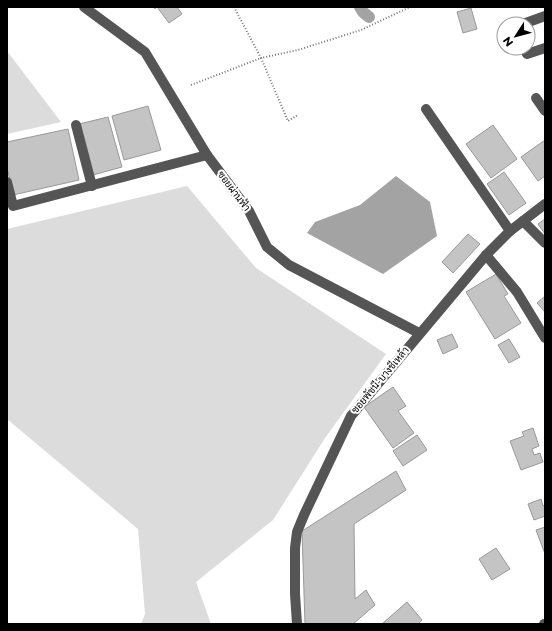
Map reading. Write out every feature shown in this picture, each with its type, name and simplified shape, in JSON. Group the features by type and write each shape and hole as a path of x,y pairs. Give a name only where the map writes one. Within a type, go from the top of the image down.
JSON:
{"street":[{"name":"ซอยผ่านฟ้า","path":"84,7 145,52 207,155 249,211 267,247 290,265 419,333"},
{"path":"536,98 545,112"},
{"path":"426,109 510,231"},
{"path":"76,125 92,186"},
{"path":"7,182 13,206 207,155"},
{"name":"ซอยพัชนี-บางชีเหล้า","path":"297,624 295,594 295,548 297,532 351,416 419,333 486,256 510,231 545,204"},
{"path":"523,221 545,243"},
{"path":"486,256 517,292 545,338"}],"path":[{"path":"234,7 261,58 288,121 298,115"},
{"path":"191,85 261,58 298,50 361,30 410,7"}],"shaded area":[{"path":"7,51 61,122 7,134"},
{"path":"396,176 430,202 437,236 383,274 307,233 315,222 360,205"},
{"path":"187,186 256,268 386,354 325,438 273,520 196,582 211,624 141,624 145,614 138,529 7,419 7,229"}],"building":[{"path":"157,7 177,7 182,14 169,23"},
{"path":"471,8 477,29 463,33 457,12"},
{"path":"148,106 161,150 124,160 112,116"},
{"path":"108,117 122,167 93,175 79,124"},
{"path":"493,125 517,159 491,178 466,144"},
{"path":"68,129 79,180 13,195 7,167 7,142"},
{"path":"545,140 545,176 538,181 521,157"},
{"path":"504,172 526,203 509,215 487,184"},
{"path":"545,219 545,234 538,224"},
{"path":"468,234 480,244 453,273 442,262"},
{"path":"496,274 508,294 504,296 521,323 495,339 466,292"},
{"path":"545,296 545,312 537,303"},
{"path":"452,334 458,347 443,354 437,340"},
{"path":"509,339 520,357 509,363 498,345"},
{"path":"393,387 406,406 398,411 414,433 393,448 364,407"},
{"path":"533,428 539,446 532,449 534,455 540,453 543,462 521,470 510,441 524,436 522,432"},
{"path":"417,435 427,450 403,466 393,451"},
{"path":"396,471 406,490 354,524 355,599 366,590 375,605 353,624 305,624 302,531"},
{"path":"541,499 543,506 545,505 545,516 534,520 528,504"},
{"path":"545,527 545,554 536,530"},
{"path":"496,548 510,569 492,580 479,559"},
{"path":"407,602 422,620 419,623 420,624 382,624"}],"waterway":[{"path":"360,7 369,17"}]}
